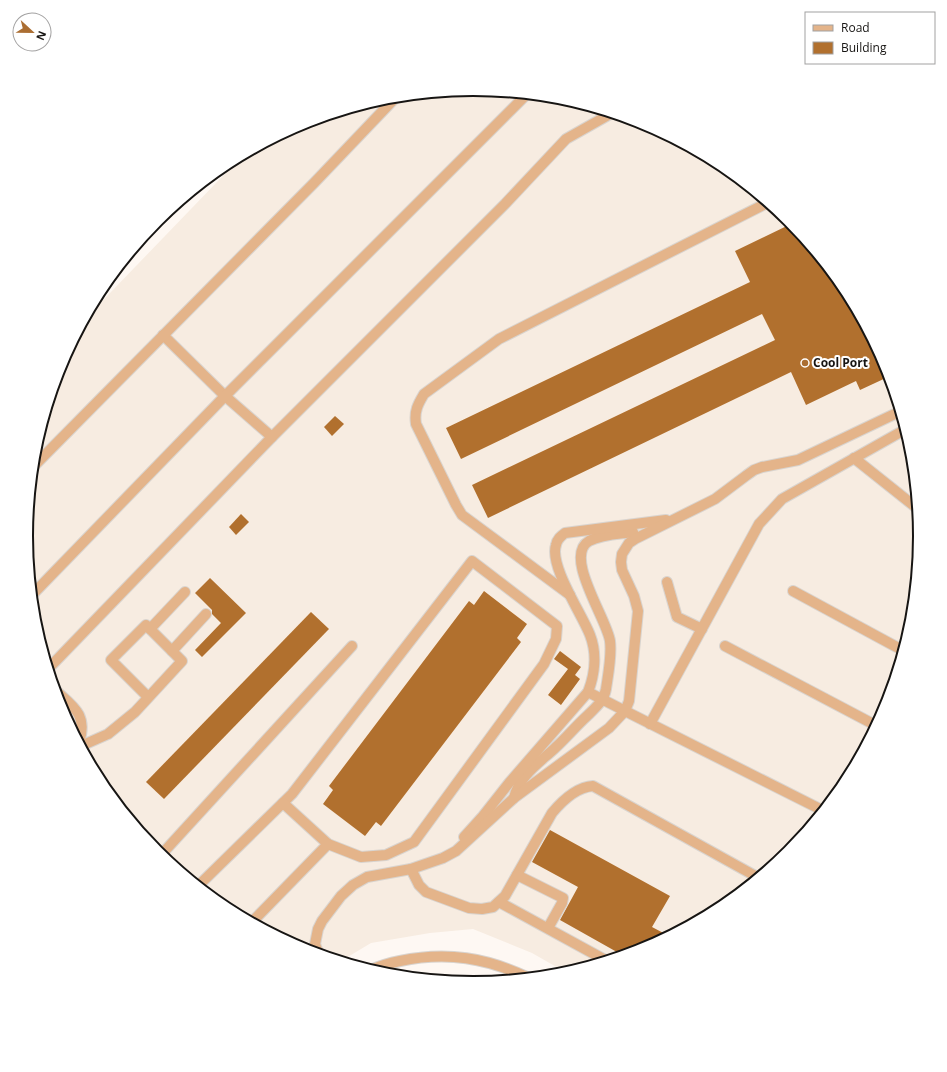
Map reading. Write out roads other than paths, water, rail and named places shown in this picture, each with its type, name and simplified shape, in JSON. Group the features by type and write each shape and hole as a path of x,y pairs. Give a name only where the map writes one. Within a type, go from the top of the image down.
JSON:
{"street":[{"path":"37,590 226,396 524,98"},
{"path":"40,460 308,189 390,104"},
{"path":"52,665 272,437 505,204 566,140 605,116"},
{"path":"570,595 462,515 416,424 415,415 417,404 424,394 499,340 764,205"},
{"path":"163,336 272,437"},
{"path":"316,947 315,944 318,929 341,896 359,881 367,877 411,869 443,858 456,851 514,798 608,728 625,711 629,701 638,611 634,596 622,570 622,554 629,544 635,539 715,500 754,470 798,460 896,413"},
{"path":"650,724 759,524 782,499 901,432"},
{"path":"854,458 913,505"},
{"path":"443,858 482,816 588,692 595,659 593,647 590,635 570,595 555,557 555,545 561,536 565,534 663,521 689,513"},
{"path":"514,798 516,788 529,772 603,699 607,680 610,641 602,616 584,578 580,561 581,553 590,540 606,535 655,529"},
{"path":"202,882 292,794 472,561 557,626 556,639 544,664 414,842 386,855 361,857 328,844 283,803"},
{"path":"667,582 677,617 702,629"},
{"path":"793,591 899,648"},
{"path":"150,629 185,592"},
{"path":"172,651 206,614"},
{"path":"85,744 108,734 135,712 182,661 146,625 111,660 148,697"},
{"path":"165,850 352,646"},
{"path":"725,646 872,723"},
{"path":"588,692 819,809"},
{"path":"65,700 79,714 83,731 81,737"},
{"path":"411,869 423,890 469,908 482,909 493,907 505,896 552,813 560,803 583,788 593,786 754,875"},
{"path":"256,918 328,844"},
{"path":"518,875 563,898 562,903 548,928"},
{"path":"499,902 600,957"},
{"path":"381,966 414,958 438,956 463,957 487,961 520,974"}],"place":[{"name":"Cool Port","path":"805,363"}]}
